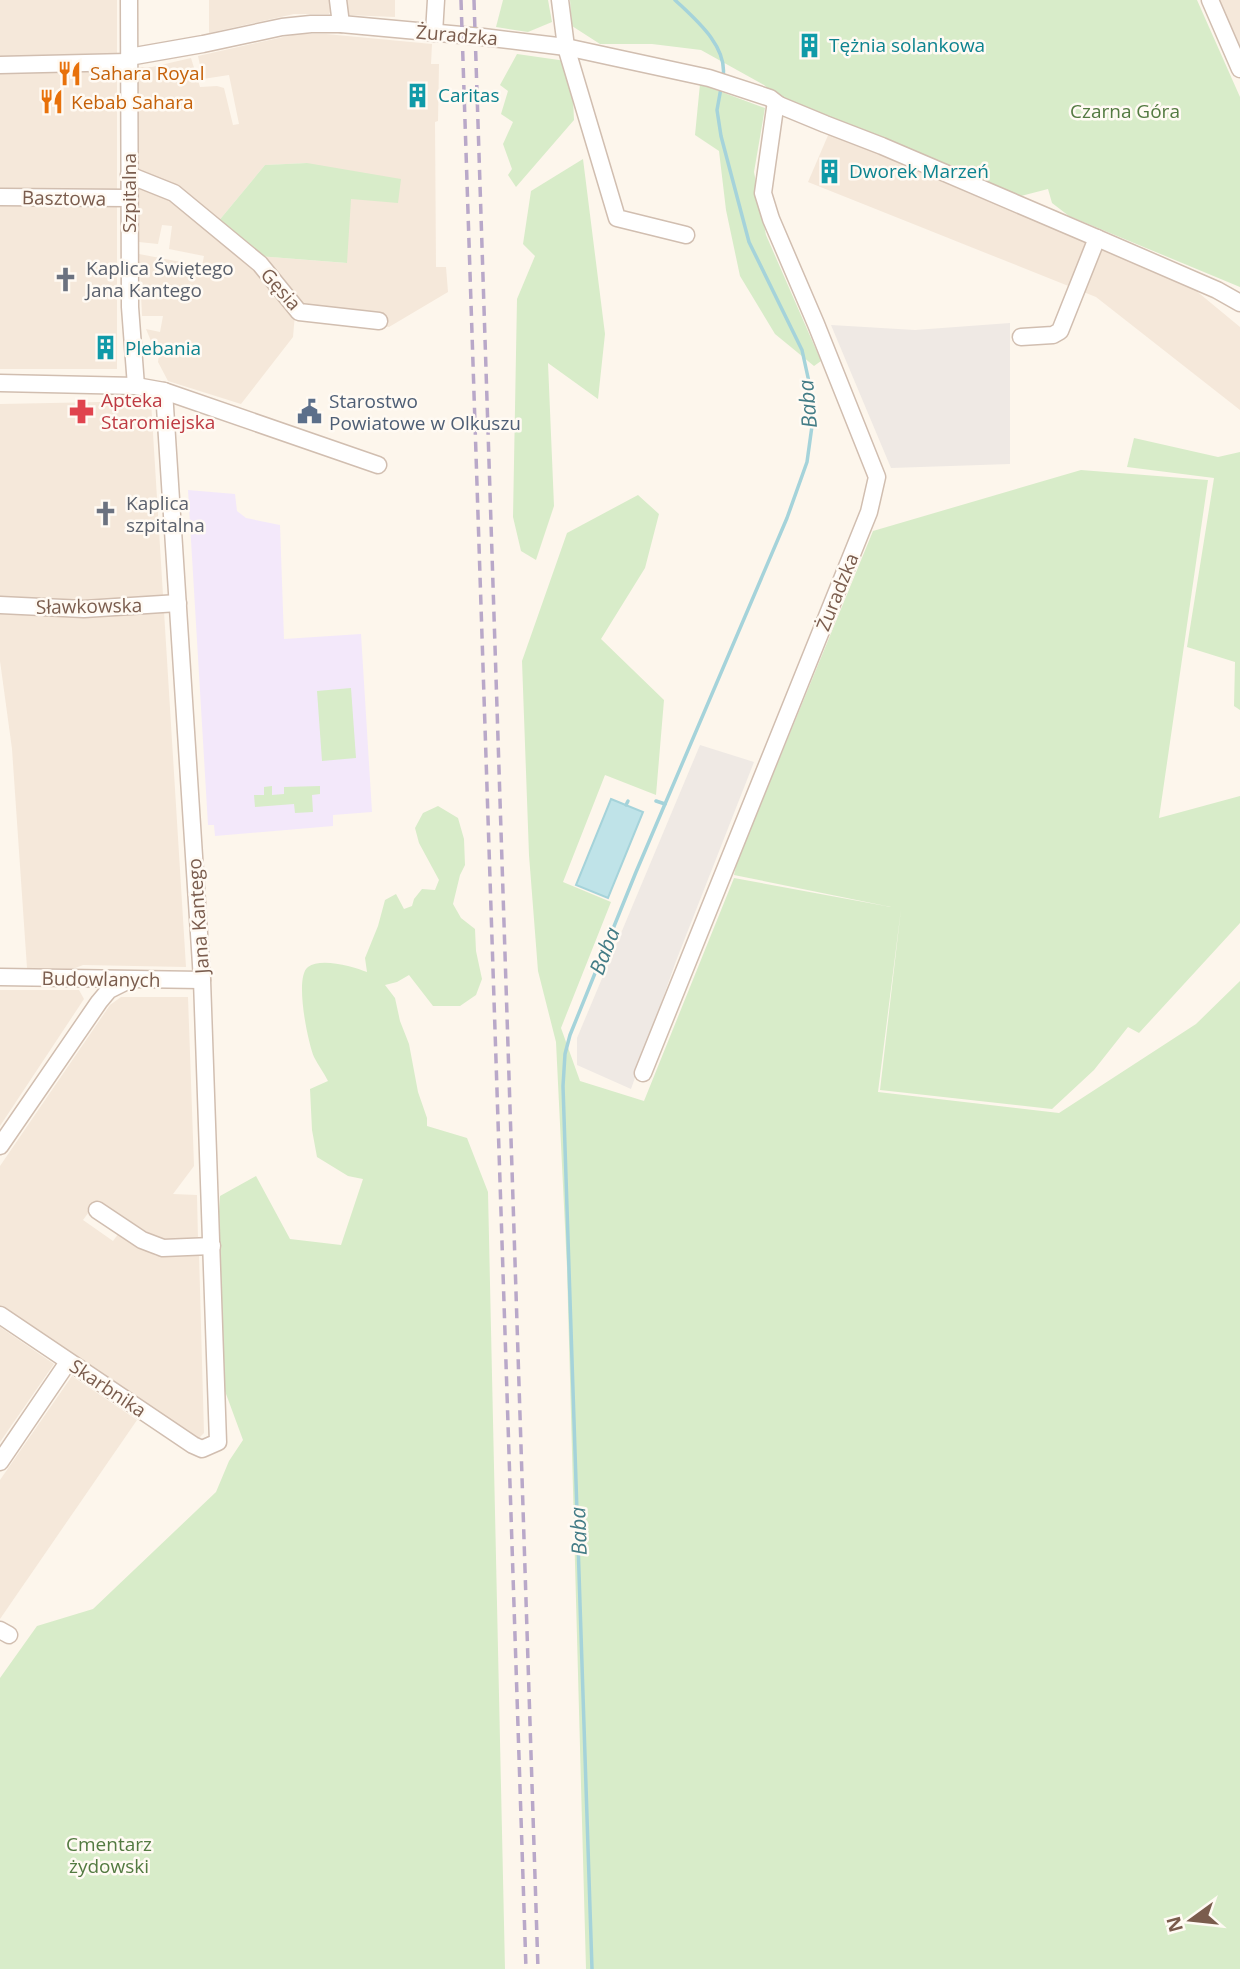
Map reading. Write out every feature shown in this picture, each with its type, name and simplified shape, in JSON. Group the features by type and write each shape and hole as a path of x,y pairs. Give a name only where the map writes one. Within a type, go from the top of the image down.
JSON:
{"street":[{"name":"Szpitalna","path":"129,0 128,198 130,307 136,386"},
{"path":"338,0 341,24"},
{"path":"434,33 436,0"},
{"path":"560,0 566,47 617,218 686,235"},
{"path":"1210,0 1240,69"},
{"name":"Żuradzka","path":"0,65 129,59 282,27 311,24 341,24 566,47 709,78 770,98 1217,290 1238,303"},
{"name":"Żuradzka","path":"643,1073 869,512 877,477 762,193 775,108 779,104"},
{"name":"Gęsia","path":"129,175 174,192 260,264 299,312 379,321"},
{"name":"Basztowa","path":"0,197 128,198"},
{"path":"1021,337 1053,335 1060,331 1097,238"},
{"path":"0,383 136,386 164,391 378,465"},
{"name":"Jana Kantego","path":"164,391 202,980 218,1442"},
{"name":"Sławkowska","path":"0,605 84,609 178,603"},
{"name":"Budowlanych","path":"0,977 202,980"},
{"path":"0,1146 99,1002 109,990 129,979"},
{"path":"97,1210 142,1240 163,1248 212,1246"},
{"name":"Skarbnika","path":"0,1315 193,1445 202,1448 218,1442"},
{"path":"0,1462 68,1362"}],"shaded area":[{"path":"0,0 117,0 117,369 0,369"},
{"path":"209,0 332,0 333,8 329,14 294,14 209,33"},
{"path":"343,0 395,0 395,17 347,15"},
{"path":"1216,0 1240,0 1240,53"},
{"path":"297,34 326,34 432,44 431,64 439,64 438,121 435,122 436,267 446,267 448,292 389,327 301,309 258,256 346,263 307,163 265,165 217,223 137,174 136,67 152,67 191,58 200,87 224,88 233,125 239,124 229,75 203,79 198,56"},
{"path":"829,133 1112,249 1194,289 1240,327 1240,410 1096,297 808,182"},
{"path":"138,182 171,195 255,270 255,273 264,274 271,282 269,297 277,298 295,314 293,337 241,404 168,381 158,362 160,348 153,346 146,329 160,332 163,316 142,316 139,254 202,266 204,256 169,249 172,226 162,225 158,244 139,242"},
{"path":"1010,323 1010,464 891,468 831,325 915,330"},
{"path":"151,401 186,967 83,965 73,969 27,968 12,749 0,661 0,404"},
{"path":"188,490 235,494 237,511 246,518 280,525 284,639 361,634 372,812 333,815 333,826 215,836 214,825 208,825"},
{"path":"700,745 754,762 676,961 631,1089 577,1065 577,1038"},
{"path":"0,990 79,990 84,999 0,1126"},
{"path":"121,997 188,997 194,1166 173,1194 197,1195 198,1239 157,1238 97,1201 83,1220 113,1241 119,1233 156,1256 199,1254 204,1433 200,1437 194,1437 131,1396 0,1306 0,1166 110,1005"},
{"path":"0,1327 54,1364 0,1442"},
{"path":"72,1376 137,1420 0,1619 0,1480"}],"green space":[{"path":"503,0 548,0 552,22 528,32 496,27"},
{"name":"Czarna Góra","path":"570,0 1197,0 1240,97 1240,287 1069,216 1052,203 1048,189 1021,196 902,149 777,96 764,85 701,50 652,44 600,44 572,26"},
{"path":"517,54 566,61 574,120 516,187 508,175 512,169 503,144 513,122 501,114 508,91 500,85"},
{"path":"700,84 765,108 754,172 766,235 821,361 814,366 775,334 740,276 726,210 719,151 695,135"},
{"path":"583,159 605,334 598,399 548,363 554,506 536,560 521,551 513,517 517,299 535,256 523,244 531,191"},
{"path":"307,163 401,179 398,203 351,199 347,263 258,256 217,223 265,165"},
{"path":"1134,438 1218,457 1240,452 1240,710 1234,706 1235,662 1187,647 1214,478 1127,467"},
{"path":"1081,470 1208,480 1159,818 1240,796 1240,923 1139,1033 1128,1027 1094,1070 1052,1109 880,1090 901,909 878,1092 1059,1113 1196,1024 1240,981 1240,1969 586,1969 567,1268 556,1042 538,971 529,855 522,661 567,533 638,495 659,514 645,568 601,639 664,700 656,795 605,775 563,882 611,902 561,1028 580,1081 644,1101 734,878 891,907 734,875 873,531"},
{"path":"351,688 356,758 322,761 317,691"},
{"path":"272,786 272,795 284,794 284,787 320,786 320,794 312,795 313,812 295,813 294,804 255,807 254,795 264,795 264,787"},
{"name":"Cmentarz żydowski","path":"438,806 458,818 464,839 465,865 453,904 461,918 475,929 482,979 476,995 460,1006 433,1006 409,975 385,985 395,998 409,1044 427,1126 467,1138 488,1192 505,1969 0,1969 0,1678 37,1626 93,1609 216,1492 229,1461 243,1440 222,1383 216,1257 220,1196 256,1176 290,1239 341,1245 363,1179 348,1176 317,1157 312,1130 310,1089 328,1081 314,1057 309,1038 302,996 304,973 308,967 321,963 338,964 367,972 365,958 385,900 396,894 404,909 412,906 422,889 435,890 439,880 419,843 415,828 423,813"}],"water":[{"path":"611,799 643,812 608,898 576,885"}],"waterway":[{"name":"Baba","path":"675,0 715,44 723,66 723,77"},
{"name":"Baba","path":"592,1969 563,1086 565,1054 570,1035 636,872 787,518 807,462 812,426 809,382 802,350 749,242 721,136 717,110 721,88"},
{"path":"626,805 628,801"},
{"path":"656,801 665,804"}],"railway":[{"path":"461,0 526,1969"},
{"path":"474,0 538,1969"}],"place":[{"name":"Tężnia solankowa","path":"809,45"},
{"name":"Sahara Royal","path":"70,73"},
{"name":"Caritas","path":"418,95"},
{"name":"Kebab Sahara","path":"51,102"},
{"name":"Dworek Marzeń","path":"829,171"},
{"name":"Kaplica Świętego Jana Kantego","path":"66,279"},
{"name":"Plebania","path":"105,348"},
{"name":"Apteka Staromiejska","path":"81,411"},
{"name":"Starostwo Powiatowe w Olkuszu","path":"309,412"},
{"name":"Kaplica szpitalna","path":"106,514"}]}
